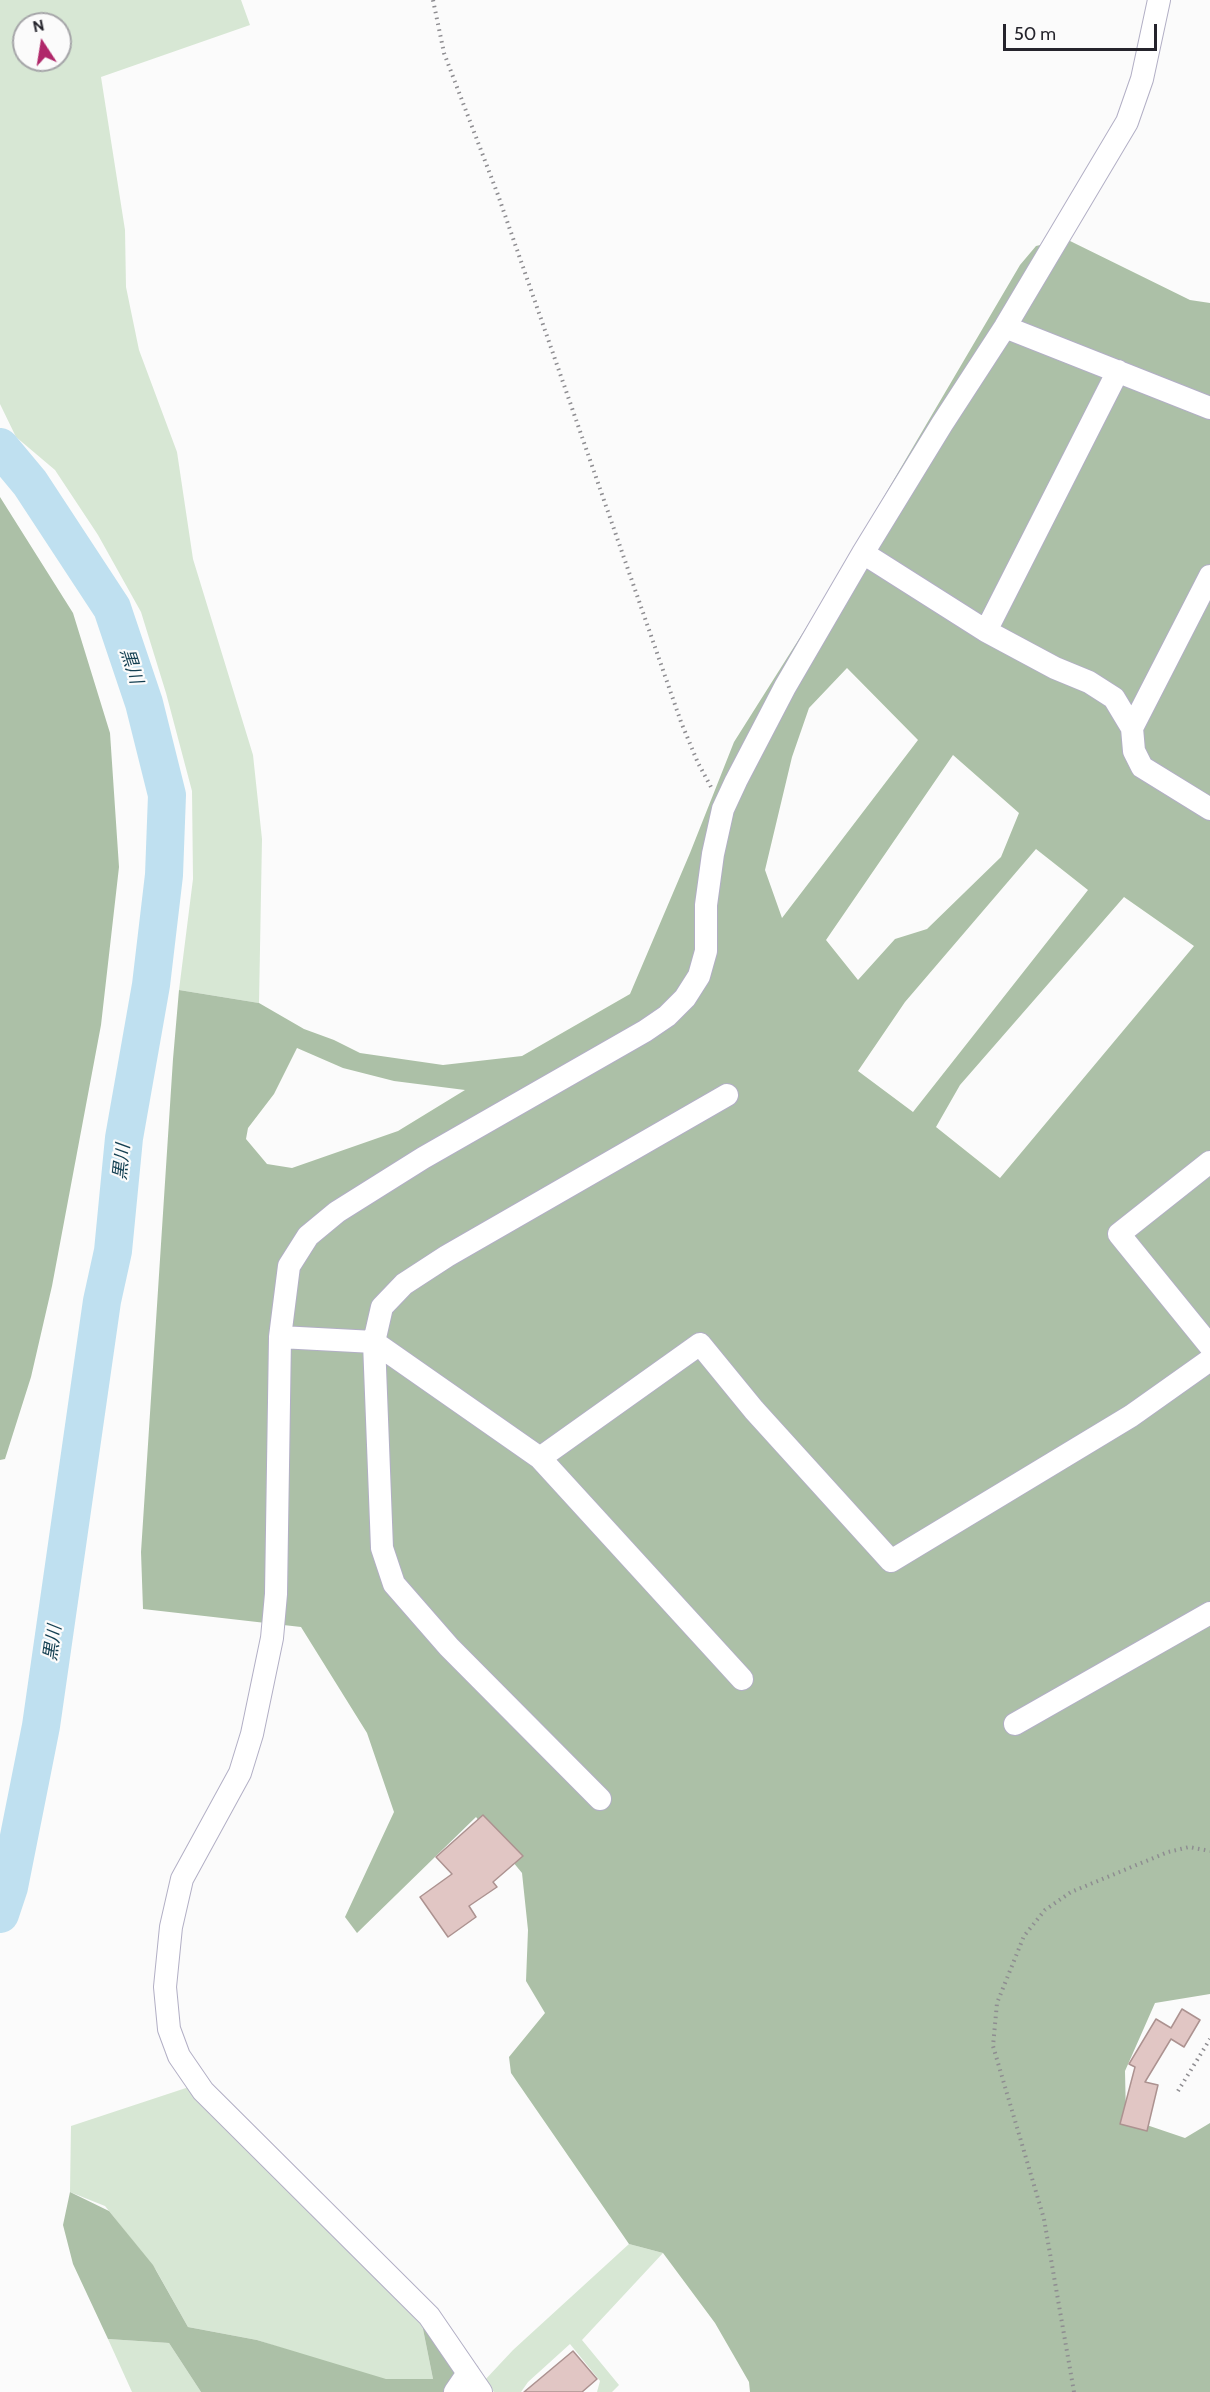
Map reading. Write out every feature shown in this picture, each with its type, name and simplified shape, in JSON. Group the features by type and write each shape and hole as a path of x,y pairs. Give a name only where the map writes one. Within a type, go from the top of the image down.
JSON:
{"street":[{"path":"481,2392 429,2316 203,2091 179,2056 169,2029 165,1987 171,1927 182,1879 240,1773 252,1734 272,1638 276,1594 280,1337 289,1266 308,1236 337,1212 423,1158 645,1030 667,1016 685,998 699,976 706,951 706,905 713,854 723,809 785,687 863,553 1005,327 1127,122 1142,79 1159,0"},
{"path":"1005,327 1210,408"},
{"path":"986,630 1118,371"},
{"path":"863,553 986,630 1055,668 1089,682 1114,699 1132,728 1134,751 1142,767 1210,809"},
{"path":"1132,728 1210,576"},
{"path":"600,1799 449,1647 394,1584 382,1548 374,1342 382,1307 404,1284 447,1256 727,1095"},
{"path":"1210,1162 1119,1234 1210,1346"},
{"path":"280,1337 374,1342 540,1458 742,1678"},
{"path":"540,1458 700,1344 754,1410 891,1561 1131,1416 1210,1360"},
{"path":"1014,1724 1210,1613"},
{"path":"455,2392 468,2373"}],"path":[{"path":"433,0 444,54 502,206 681,722 698,764 723,809"},
{"path":"1074,2392 1044,2219 993,2046 997,2003 1024,1935 1045,1910 1071,1892 1168,1852 1188,1847 1210,1851"},
{"path":"1178,2091 1210,2039"}],"green space":[{"path":"0,0 241,0 250,25 101,77 125,230 126,287 139,350 177,452 193,559 253,755 262,839 259,1003 179,990 193,879 192,791 166,693 141,612 98,535 55,470 16,437 0,404"},
{"path":"1066,239 1190,300 1210,303 1210,1994 1155,2003 1125,2071 1126,2118 1185,2138 1210,2123 1210,2392 750,2392 749,2382 715,2323 663,2253 629,2244 511,2073 509,2057 545,2013 526,1981 528,1930 522,1873 476,1817 357,1933 345,1917 394,1812 367,1733 301,1627 143,1609 141,1552 179,990 259,1003 304,1029 360,1053 443,1065 522,1056 630,994 734,742 816,612 1020,265 1036,246","holes":["847,668 918,740 782,918 765,870 792,757 809,708","953,755 1019,813 1001,857 927,929 895,939 858,980 826,940","1036,849 1088,890 913,1112 858,1071 905,1002","1124,897 1194,946 1000,1178 936,1127 960,1085","297,1048 343,1068 394,1081 465,1090 398,1131 292,1168 267,1164 246,1139 248,1128 274,1094"]},
{"path":"0,497 73,613 110,733 119,867 101,1025 52,1286 31,1377 5,1459 0,1460"},
{"path":"189,2087 422,2324 433,2379 377,2379 257,2340 188,2327 156,2270 105,2206 70,2192 71,2126"},
{"path":"70,2192 109,2211 153,2265 188,2327 257,2340 386,2379 433,2379 422,2324 472,2392 201,2392 169,2343 108,2339 73,2264 63,2225"},
{"path":"629,2244 663,2253 582,2340 619,2385 612,2392 597,2392 600,2381 570,2344 528,2382 521,2392 494,2392 484,2381 513,2350"},
{"path":"108,2339 169,2343 201,2392 132,2392"}],"building":[{"path":"483,1815 523,1856 493,1882 497,1887 469,1906 476,1917 448,1937 420,1897 452,1874 436,1857"},
{"path":"1182,2009 1200,2020 1184,2047 1171,2039 1145,2082 1158,2085 1147,2131 1120,2124 1135,2067 1129,2064 1156,2019 1171,2028"},
{"path":"573,2351 597,2379 582,2392 524,2392"}],"waterway":[{"name":"黒川","path":"0,447 30,483 112,608 144,703 167,795 164,875 151,985 124,1138 113,1251 102,1301 41,1726 9,1887 0,1914"}]}
